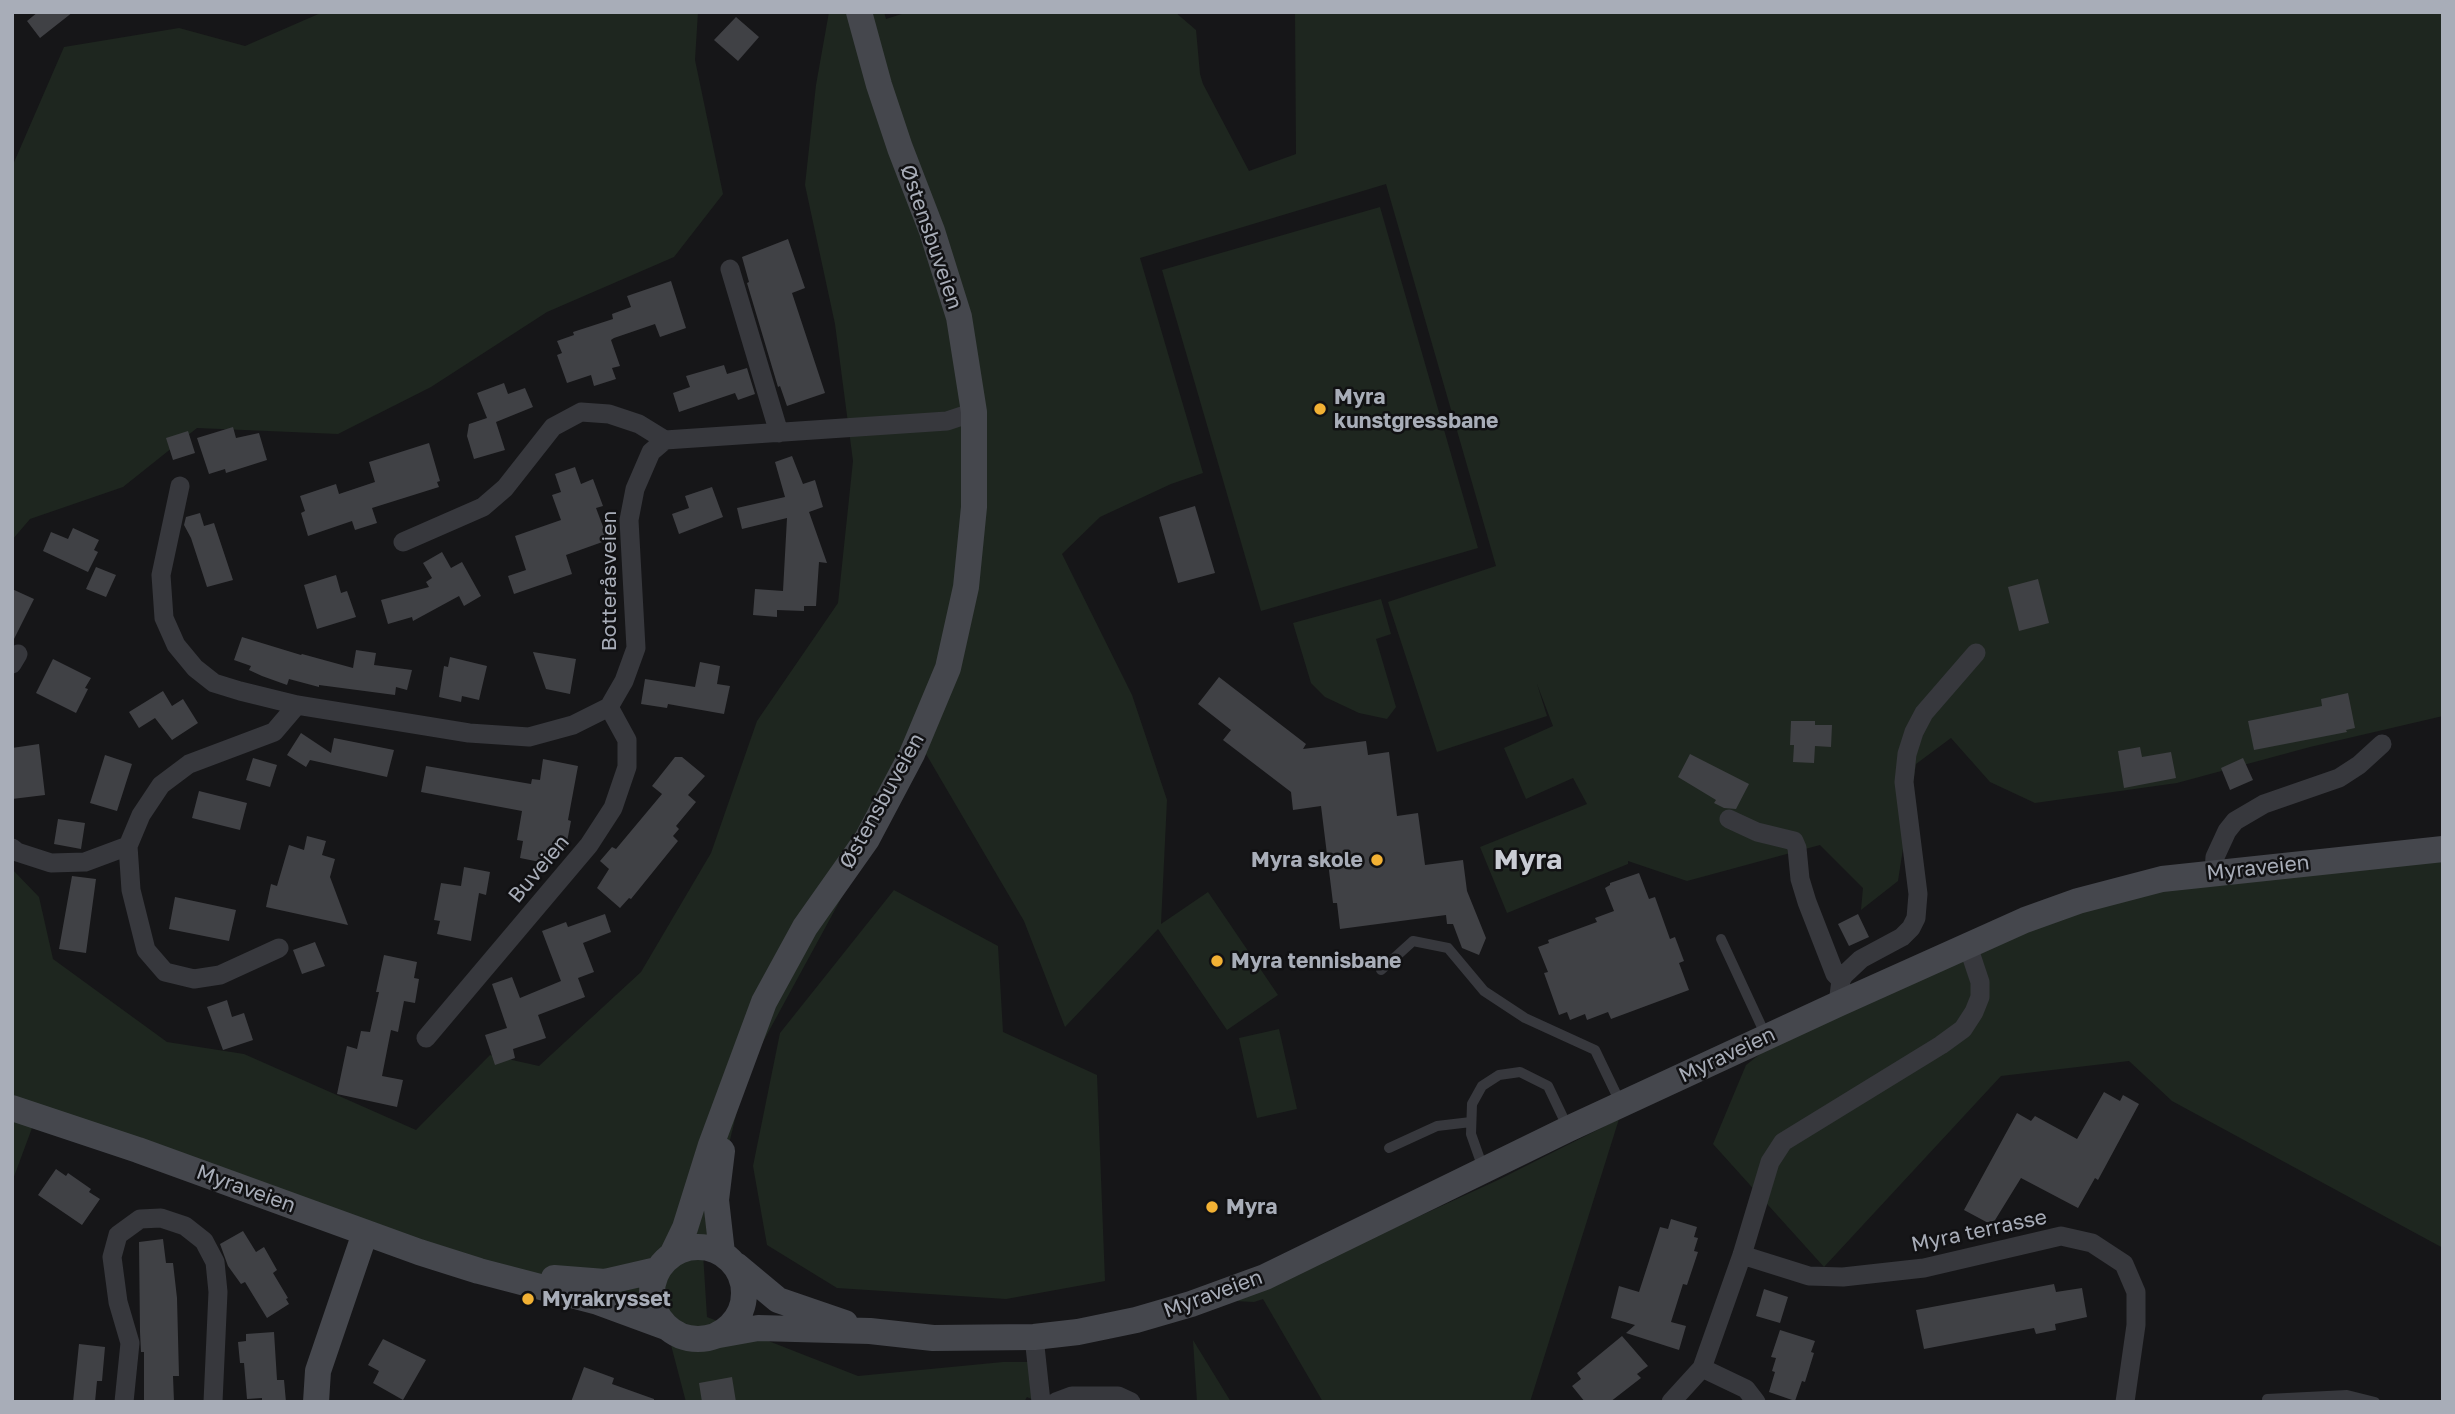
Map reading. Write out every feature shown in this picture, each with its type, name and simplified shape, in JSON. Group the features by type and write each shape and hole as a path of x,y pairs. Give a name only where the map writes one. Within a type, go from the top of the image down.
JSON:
{"main road":[{"name":"Østensbuveien","path":"664,1263 685,1228 733,1083 764,1002 805,927 867,839 912,754 948,668 966,587 974,507 974,412 959,317 932,230 879,85 859,12"},
{"name":"Myraveien","path":"719,1335 758,1328 870,1331 933,1338 1034,1337 1078,1332 1136,1320 1191,1304 1265,1276 1767,1036 1839,992 1968,946 2025,920 2100,895 2162,880 2443,849"},
{"name":"Østensbuveien","path":"728,1259 716,1200 733,1083"},
{"name":"Myraveien","path":"12,1108 138,1150 365,1233 479,1271 598,1302 666,1327"},
{"path":"316,1402 318,1371 365,1233"},
{"path":"705,1247 728,1259 743,1280 745,1293 743,1306 733,1325 719,1335 702,1340 686,1338 666,1327 656,1314 652,1288 664,1263 688,1248 705,1247"},
{"name":"Myraveien","path":"728,1259 778,1300 870,1331"},
{"name":"Myraveien","path":"479,1271 605,1282 664,1263"}],"street":[{"path":"730,269 779,433"},
{"path":"403,542 483,507 505,488 553,427 580,412 609,414 639,424 665,440 947,421 974,412"},
{"name":"Botteråsveien","path":"609,707 625,681 636,648 629,520 635,489 651,452 665,440"},
{"path":"180,486 161,575 164,618 176,645 195,667 214,683 297,705 469,733 528,737 573,725 609,707"},
{"path":"1839,992 1844,975 1861,959 1902,937 1916,918 1918,894 1904,782 1907,754 1924,713 1976,653"},
{"path":"279,948 220,975 194,979 165,972 146,950 131,890 128,846 141,815 162,785 189,764 274,732 297,705"},
{"name":"Buveien","path":"426,1038 589,845 613,808 627,767 627,740 609,707"},
{"path":"2214,873 2215,857 2227,831 2235,821 2264,804 2339,778 2359,765 2382,744"},
{"path":"1729,819 1758,832 1794,841 1800,879 1839,992"},
{"path":"12,848 51,863 85,862 128,846"},
{"path":"1671,1402 1702,1368 1742,1255 1770,1161 1783,1142 1941,1045 1963,1028 1980,997 1980,982 1968,946"},
{"path":"124,1402 131,1343 118,1303 112,1257 118,1235 140,1219 162,1218 185,1226 204,1241 215,1262 218,1292 212,1402"},
{"name":"Myra terrasse","path":"1742,1255 1809,1276 1843,1277 1924,1268 2061,1236 2092,1243 2124,1264 2136,1292 2136,1325 2124,1402"},
{"path":"1034,1337 1041,1402"},
{"path":"1702,1368 1746,1390 1756,1402"},
{"path":"1056,1402 1072,1396 1118,1396 1131,1402"}],"lane":[{"path":"1721,939 1767,1036"},
{"path":"1381,971 1413,941 1448,948 1484,991 1525,1018 1595,1050 1621,1104"},
{"path":"1485,1171 1471,1134 1472,1104 1482,1086 1499,1075 1520,1072 1548,1086 1568,1129"},
{"path":"1389,1148 1437,1126 1471,1122"},
{"path":"2267,1399 2347,1395 2375,1402"}],"shaded area":[{"path":"323,12 698,12 695,60 723,194 674,257 547,312 431,387 338,434 197,428 123,487 30,519 12,540 12,167 64,47 179,28 245,46"},
{"path":"829,12 884,12 886,19 908,12 1175,12 1196,30 1203,84 1249,171 1296,154 1295,12 2443,12 2443,716 2310,747 2177,783 2035,803 1990,782 1951,738 1916,764 1898,881 1861,910 1863,888 1820,845 1687,881 1628,861 1628,864 1507,913 1480,847 1587,804 1573,778 1526,799 1504,748 1553,726 1537,684 1547,716 1437,752 1388,602 1496,566 1386,184 1140,258 1203,473 1171,484 1100,517 1062,554 1132,695 1167,800 1161,924 1208,892 1278,995 1227,1030 1158,929 1065,1027 1024,921 926,754 873,840 746,1073 703,1253 707,1317 858,1376 1003,1362 1033,1362 1036,1401 1027,1397 1024,1402 686,1402 661,1307 511,1273 32,1128 12,1182 12,869 39,897 53,959 167,1042 244,1054 416,1130 490,1055 539,1066 641,972 711,853 757,721 838,603 853,461 835,324 805,185 816,85"},
{"name":"Myra kunstgressbane","path":"1380,207 1478,548 1261,611 1162,270"},
{"path":"1381,599 1391,634 1376,639 1396,707 1387,719 1359,713 1325,697 1311,683 1293,623"},
{"path":"2443,850 2443,1248 2172,1101 2129,1061 2001,1076 1824,1267 1713,1144 1746,1065 1850,984 1875,980 2134,892"},
{"path":"894,890 998,946 1003,1032 1097,1075 1105,1281 1006,1299 837,1288 767,1245 753,1166 780,1033"},
{"path":"1279,1029 1297,1109 1257,1118 1239,1038"},
{"path":"1619,1119 1530,1402 1323,1402 1263,1299 1254,1302 1235,1301 1498,1180"},
{"path":"1193,1340 1231,1402 1197,1402"}],"building":[{"path":"38,12 73,12 40,38 27,21"},
{"path":"736,17 759,37 738,61 714,40"},
{"path":"788,239 805,288 792,293 825,393 787,406 780,386 778,387 747,283 749,282 742,257"},
{"path":"671,281 686,328 660,337 655,324 614,338 611,340 620,366 612,368 616,379 594,386 591,375 567,383 557,355 562,353 557,341 574,335 573,332 613,319 612,314 631,307 627,296"},
{"path":"724,365 727,374 747,368 755,394 738,400 735,393 679,412 673,393 690,387 686,376"},
{"path":"504,383 508,394 525,388 533,407 496,422 505,450 474,459 467,436 469,424 487,418 477,393"},
{"path":"233,427 236,438 259,433 267,460 226,473 225,469 209,474 197,438"},
{"path":"188,431 195,453 173,460 166,438"},
{"path":"429,443 440,481 437,482 439,487 372,508 377,523 355,530 352,521 308,536 301,513 305,511 300,496 336,484 339,494 375,482 369,462"},
{"path":"792,456 803,484 815,480 823,507 809,512 827,563 819,562 816,606 804,606 804,611 777,610 777,617 753,615 755,589 783,591 787,518 742,529 737,508 785,497 775,462"},
{"path":"575,467 581,484 593,479 603,506 596,508 608,540 566,555 572,574 514,594 508,576 526,570 515,536 561,520 552,495 561,492 555,474"},
{"path":"712,487 723,517 679,534 672,514 689,508 685,496"},
{"path":"1195,506 1215,573 1178,583 1159,517"},
{"path":"200,513 204,526 214,523 233,580 207,587 184,525 186,517"},
{"path":"73,528 99,540 94,550 98,552 88,572 43,551 51,532 68,539"},
{"path":"442,552 451,568 462,562 481,596 464,606 459,596 413,621 412,617 388,624 381,600 429,587 426,582 432,578 423,563"},
{"path":"96,567 116,575 106,597 86,589"},
{"path":"336,575 341,593 347,591 356,617 317,629 304,585"},
{"path":"2038,579 2049,623 2019,631 2008,587"},
{"path":"12,589 34,599 12,643"},
{"path":"242,637 353,668 356,650 376,653 374,665 412,670 407,690 396,687 395,695 319,687 289,679 287,685 249,670 251,666 234,660"},
{"path":"533,652 576,659 570,694 546,689"},
{"path":"450,657 487,666 479,700 462,696 461,702 439,697 444,666 448,667"},
{"path":"53,659 91,678 76,713 36,693"},
{"path":"700,662 720,666 717,684 730,686 724,714 668,704 667,708 641,704 645,679 695,687"},
{"path":"1219,677 1306,744 1303,749 1366,741 1368,755 1389,752 1397,816 1418,813 1425,865 1463,860 1467,891 1486,938 1479,955 1462,948 1453,924 1447,924 1446,915 1340,929 1337,903 1333,903 1321,806 1293,810 1291,792 1223,740 1231,730 1198,704"},
{"path":"163,691 172,706 183,699 198,723 172,740 155,718 139,728 129,712"},
{"path":"2348,693 2355,728 2346,730 2347,732 2254,750 2248,721 2322,706 2321,699"},
{"path":"1791,721 1815,721 1815,725 1832,725 1831,747 1815,746 1814,763 1793,762 1794,745 1790,745"},
{"path":"301,733 331,753 334,738 394,750 387,777 310,760 306,767 287,755"},
{"path":"39,744 45,795 12,799 12,748"},
{"path":"2140,747 2142,757 2171,752 2176,778 2124,788 2118,751"},
{"path":"1690,754 1749,784 1736,809 1724,808 1714,803 1716,800 1678,777"},
{"path":"105,755 132,764 117,811 90,803"},
{"path":"675,757 682,757 705,776 688,795 696,802 676,826 679,829 673,836 678,841 631,899 620,908 597,888 609,869 600,861 612,847 616,849 662,794 652,786"},
{"path":"253,758 277,765 270,787 246,780"},
{"path":"2243,758 2253,780 2230,790 2221,768"},
{"path":"543,759 578,766 566,847 553,847 550,864 520,858 523,841 517,840 522,811 421,792 426,766 531,784 532,779 540,780"},
{"path":"199,791 247,803 240,830 192,818"},
{"path":"58,819 85,823 81,849 54,844"},
{"path":"307,836 326,841 322,855 335,859 330,877 348,925 266,907 271,884 277,886 289,845 304,850"},
{"path":"464,867 490,872 486,895 479,893 471,941 437,934 440,921 434,920 441,883 461,886"},
{"path":"1639,873 1649,899 1655,897 1670,939 1675,937 1684,961 1679,963 1689,990 1611,1019 1608,1012 1587,1020 1585,1014 1570,1020 1567,1012 1559,1015 1544,973 1548,972 1538,947 1549,943 1548,940 1597,922 1595,918 1614,911 1605,888 1610,883"},
{"path":"72,876 96,879 86,953 59,949"},
{"path":"175,897 236,910 229,941 169,929"},
{"path":"605,914 611,932 583,943 594,972 578,978 585,997 538,1015 546,1038 513,1049 515,1058 495,1065 485,1035 507,1028 492,984 512,977 520,998 561,981 542,931 566,922 568,927"},
{"path":"1858,914 1869,937 1849,946 1838,924"},
{"path":"315,942 325,966 302,974 293,950"},
{"path":"384,955 417,962 414,978 419,979 415,1003 404,1001 398,1032 391,1030 382,1076 403,1080 397,1107 337,1094 347,1046 357,1049 361,1031 370,1032"},
{"path":"227,1000 232,1017 244,1013 253,1040 223,1050 207,1007"},
{"path":"2104,1092 2120,1101 2123,1095 2139,1104 2098,1180 2095,1178 2078,1208 2021,1178 1992,1225 1964,1210 2017,1113 2031,1121 2035,1116 2077,1139"},
{"path":"56,1169 66,1176 68,1173 100,1199 82,1225 38,1195"},
{"path":"1671,1219 1697,1227 1694,1237 1698,1238 1694,1251 1698,1252 1687,1285 1683,1284 1671,1322 1686,1326 1679,1350 1626,1333 1635,1325 1611,1318 1619,1286 1639,1292 1660,1227 1668,1229"},
{"path":"243,1231 256,1252 264,1247 277,1270 273,1273 288,1298 286,1299 289,1304 267,1318 245,1282 241,1284 228,1266 220,1244"},
{"path":"163,1239 166,1263 173,1263 177,1298 179,1376 173,1376 174,1402 144,1402 139,1242"},
{"path":"2054,1284 2056,1292 2082,1288 2087,1317 2055,1324 2056,1330 2036,1334 2034,1328 1924,1349 1916,1310"},
{"path":"1764,1289 1788,1297 1780,1323 1756,1316"},
{"path":"1780,1330 1815,1341 1805,1382 1802,1381 1795,1401 1769,1392 1776,1358 1771,1357"},
{"path":"274,1332 277,1380 284,1380 286,1402 262,1402 262,1398 247,1399 244,1363 240,1363 238,1342 246,1341 246,1334"},
{"path":"1622,1336 1648,1366 1637,1374 1641,1378 1610,1402 1585,1402 1572,1386 1581,1379 1577,1373"},
{"path":"383,1339 426,1360 403,1400 373,1383 379,1371 368,1365"},
{"path":"79,1344 105,1347 102,1381 97,1381 95,1402 73,1402"},
{"path":"584,1367 614,1378 612,1384 654,1399 654,1402 571,1402"},
{"path":"732,1377 736,1402 702,1402 699,1383"}],"place":[{"name":"Myra kunstgressbane","path":"1320,409"},
{"name":"Myra skole","path":"1377,860"},
{"name":"Myra tennisbane","path":"1217,961"},
{"name":"Myra","path":"1212,1207"},
{"name":"Myrakrysset","path":"528,1299"}],"district":[{"name":"Myra","path":"1528,860"}]}
